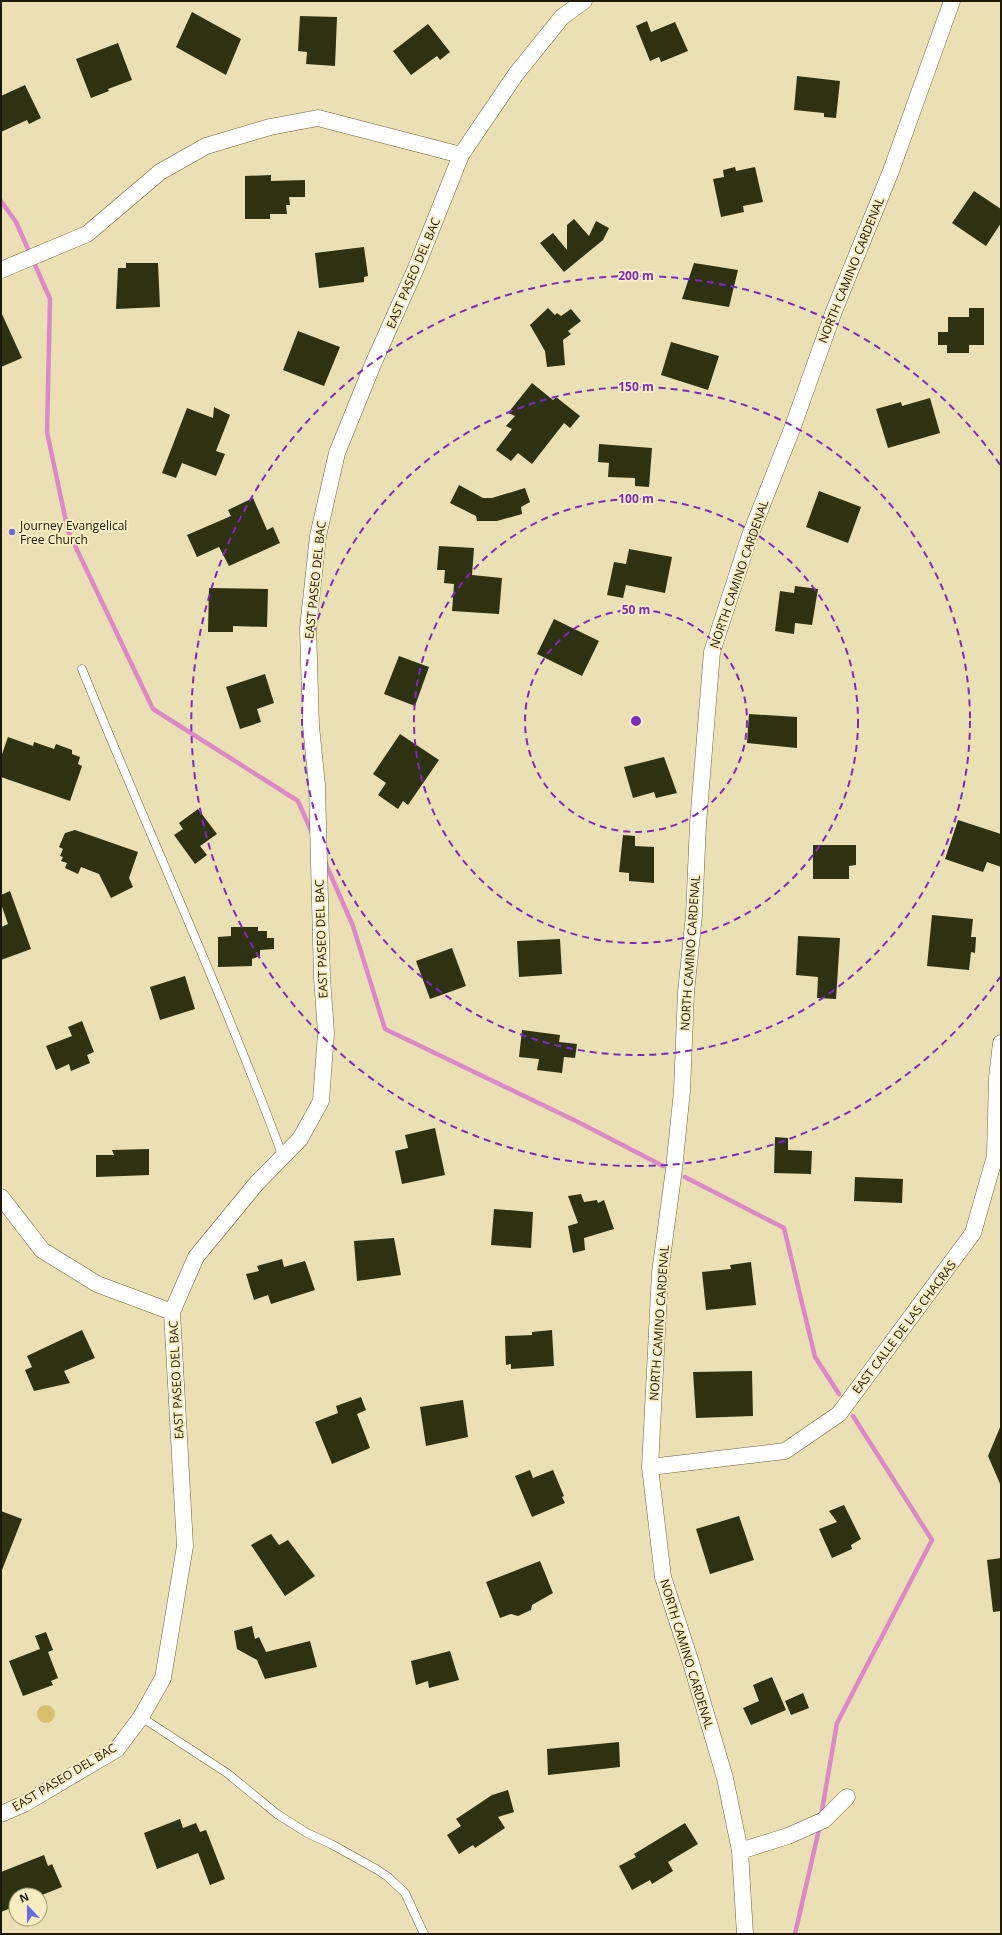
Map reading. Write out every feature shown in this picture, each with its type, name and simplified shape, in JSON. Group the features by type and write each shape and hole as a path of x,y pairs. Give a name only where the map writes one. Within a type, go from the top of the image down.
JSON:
{"street":[{"name":"EAST PASEO DEL BAC","path":"1,1814 24,1804 116,1749 140,1717 163,1678 186,1546 172,1312 196,1258 254,1187 300,1139 321,1101 326,1033 322,978 317,785 311,726 308,628 318,536 337,454 373,364 416,268 461,155 516,74 562,17 584,1"},
{"name":"NORTH CAMINO CARDENAL","path":"745,1934 740,1851 725,1778 692,1663 662,1577 650,1467 660,1273 674,1169 682,1091 686,992 694,915 699,819 712,652 749,538 792,429 834,311 891,172 952,1"},
{"path":"1,270 87,234 160,172 206,146 270,127 318,118 461,155"},
{"name":"EAST CALLE DE LAS CHACRAS","path":"650,1467 785,1451 839,1414 973,1233 998,1156 997,1078 1001,1044"},
{"path":"1,1197 42,1250 97,1284 172,1312"},
{"path":"740,1851 788,1836 824,1820 847,1797"}],"lane":[{"path":"82,668 124,772 204,960 283,1157"},
{"path":"140,1717 227,1774 277,1814 307,1833 376,1868 388,1877 405,1893 424,1934"}],"shaded area":[{"path":"46,1705 52,1708 55,1714 52,1720 46,1723 40,1720 37,1714 40,1708"}],"building":[{"path":"192,12 241,39 226,75 176,47"},
{"path":"300,16 337,17 335,66 306,64 307,52 298,51"},
{"path":"647,21 651,32 675,22 688,51 661,62 659,57 650,61 636,26"},
{"path":"428,24 450,52 440,60 437,56 411,75 393,51"},
{"path":"118,43 132,80 108,89 109,91 91,98 76,59"},
{"path":"797,76 840,81 836,118 824,117 824,113 794,110"},
{"path":"25,85 41,118 29,124 27,120 1,132 1,96"},
{"path":"735,167 736,171 755,167 763,202 743,206 744,212 721,217 713,179 724,177 723,170"},
{"path":"271,175 271,181 305,180 305,197 289,197 290,205 286,205 287,214 270,214 270,219 245,219 245,176"},
{"path":"974,191 1001,209 1001,223 986,246 952,223"},
{"path":"574,219 589,236 596,221 609,228 603,240 564,272 540,243 553,233 567,250 567,225"},
{"path":"364,247 368,276 364,277 364,282 319,288 315,253"},
{"path":"126,263 158,263 160,307 116,309 118,268 126,268"},
{"path":"694,263 738,270 729,307 682,299"},
{"path":"548,308 555,315 557,313 561,316 571,309 581,321 568,331 571,334 563,340 565,365 547,367 545,351 530,325"},
{"path":"969,308 984,308 984,345 969,345 969,353 947,353 947,345 938,345 938,332 948,332 948,317 969,317"},
{"path":"1,312 22,358 1,367"},
{"path":"298,331 340,347 324,386 283,370"},
{"path":"671,342 719,356 708,390 661,375"},
{"path":"532,383 553,400 556,397 580,416 570,428 564,423 532,464 518,453 511,461 496,450 512,429 506,426 515,416 508,413"},
{"path":"930,398 940,433 888,448 876,409 901,402 902,406"},
{"path":"214,407 230,415 216,451 225,454 216,476 182,463 176,478 162,473 187,408 213,418"},
{"path":"599,444 652,448 649,487 635,486 635,478 608,477 609,463 598,462"},
{"path":"459,485 483,498 492,498 525,488 530,502 521,507 522,514 497,521 477,521 476,516 450,503"},
{"path":"819,491 861,507 848,543 806,527"},
{"path":"253,498 267,530 273,527 280,543 229,566 219,547 197,557 187,535 231,516 228,510"},
{"path":"439,546 474,548 472,575 502,578 499,614 452,611 454,584 444,583 445,570 437,570"},
{"path":"629,549 672,557 665,593 626,585 623,598 607,595 614,562 626,564"},
{"path":"795,586 818,589 812,625 795,623 794,634 775,631 780,591 794,593"},
{"path":"209,588 268,589 267,627 233,626 233,632 208,632"},
{"path":"554,619 599,641 582,676 537,654"},
{"path":"399,656 429,667 415,706 384,694"},
{"path":"265,674 274,703 257,709 261,722 240,729 226,687"},
{"path":"749,714 797,717 797,748 747,743"},
{"path":"400,734 439,760 408,805 403,801 398,809 378,795 386,783 373,774"},
{"path":"8,737 33,746 34,742 54,749 56,744 72,750 72,754 80,757 78,764 82,766 70,801 1,777 1,757"},
{"path":"664,757 677,793 656,798 654,792 633,798 624,767"},
{"path":"198,809 217,834 200,846 207,855 195,864 174,835 183,829 179,823"},
{"path":"958,820 1001,834 1001,867 987,862 983,872 945,859"},
{"path":"75,830 138,852 129,878 133,887 111,898 99,874 81,867 78,874 65,868 67,863 61,861 63,857 60,856 63,849 59,847 65,833"},
{"path":"623,835 635,836 635,846 654,847 654,883 629,881 629,873 619,872"},
{"path":"813,845 856,845 856,865 849,866 849,879 813,879"},
{"path":"10,891 31,949 1,960 1,927 8,924 1,904 1,895"},
{"path":"932,915 973,919 971,937 976,937 975,953 971,952 969,970 927,966"},
{"path":"231,927 258,927 258,931 267,931 267,938 274,938 274,949 260,950 260,956 252,959 252,966 218,967 218,937 231,936"},
{"path":"798,936 840,938 836,999 817,998 818,977 796,975"},
{"path":"560,939 562,974 519,977 517,941"},
{"path":"452,948 466,986 430,999 416,961"},
{"path":"185,976 195,1009 160,1020 150,987"},
{"path":"82,1021 94,1052 87,1055 90,1063 71,1071 69,1064 56,1070 46,1046 72,1036 68,1027"},
{"path":"522,1030 560,1035 559,1042 577,1044 575,1058 564,1057 562,1073 537,1070 539,1059 519,1057"},
{"path":"435,1128 445,1175 402,1184 395,1151 408,1148 405,1135"},
{"path":"775,1137 788,1138 788,1150 812,1151 811,1174 774,1173"},
{"path":"149,1149 149,1175 96,1177 96,1155 114,1155 112,1150"},
{"path":"855,1177 903,1179 902,1203 854,1201"},
{"path":"581,1194 584,1202 597,1200 598,1203 604,1200 614,1229 584,1238 585,1250 573,1253 568,1226 578,1223 568,1196"},
{"path":"494,1209 533,1212 531,1248 491,1245"},
{"path":"394,1238 401,1275 357,1281 354,1241"},
{"path":"282,1259 284,1267 305,1261 315,1290 271,1304 268,1295 254,1300 246,1274 259,1271 257,1266"},
{"path":"751,1262 756,1305 706,1310 702,1272 731,1269 730,1265"},
{"path":"82,1330 95,1358 64,1371 70,1383 34,1391 25,1370 32,1367 27,1356"},
{"path":"552,1330 554,1366 511,1369 511,1364 506,1365 505,1336 532,1335 532,1332"},
{"path":"752,1371 753,1416 696,1418 693,1372"},
{"path":"361,1397 366,1410 357,1414 370,1448 332,1464 315,1422 338,1413 336,1406"},
{"path":"463,1400 468,1437 426,1446 420,1407"},
{"path":"1001,1425 1001,1486 988,1456"},
{"path":"530,1470 533,1478 553,1470 564,1496 562,1497 565,1503 532,1517 515,1476"},
{"path":"844,1505 861,1539 851,1545 852,1549 832,1558 819,1529 837,1522 829,1511"},
{"path":"1,1511 22,1519 2,1570 1,1570"},
{"path":"739,1516 754,1560 710,1574 696,1529"},
{"path":"271,1534 279,1545 288,1540 315,1576 285,1596 251,1545"},
{"path":"1001,1558 1001,1611 993,1612 987,1560"},
{"path":"540,1561 553,1593 532,1605 531,1610 518,1616 511,1614 500,1618 486,1582"},
{"path":"252,1626 255,1639 259,1637 266,1652 310,1641 317,1667 265,1679 257,1660 237,1649 234,1631"},
{"path":"46,1632 53,1650 48,1652 58,1678 51,1681 53,1685 23,1696 9,1661 40,1649 35,1636"},
{"path":"450,1651 459,1680 429,1688 428,1681 416,1685 411,1661"},
{"path":"772,1677 786,1710 751,1725 743,1708 759,1701 753,1685"},
{"path":"803,1693 809,1708 791,1715 785,1701"},
{"path":"619,1742 620,1767 548,1775 547,1749"},
{"path":"508,1790 514,1812 498,1817 505,1828 475,1848 473,1845 459,1854 447,1835 461,1826 456,1819 492,1795"},
{"path":"180,1819 183,1828 196,1823 200,1832 206,1830 225,1879 210,1885 198,1853 157,1869 144,1833"},
{"path":"685,1823 698,1844 668,1862 673,1871 652,1884 650,1880 632,1890 619,1866 636,1857 634,1854"},
{"path":"44,1855 48,1866 52,1864 62,1887 48,1893 48,1887 8,1887 8,1909 1,1912 1,1872"}],"waterway":[{"path":"1,201 16,222 50,299 47,432 68,531 153,709 298,801 312,833"},
{"path":"325,862 353,926 385,1029 580,1123 663,1166"},
{"path":"685,1177 784,1228 815,1357 839,1394"},
{"path":"821,1816 837,1723 932,1540 853,1416"},
{"path":"795,1934 820,1825"}],"place":[{"name":"Journey Evangelical Free Church","path":"12,532"}]}
